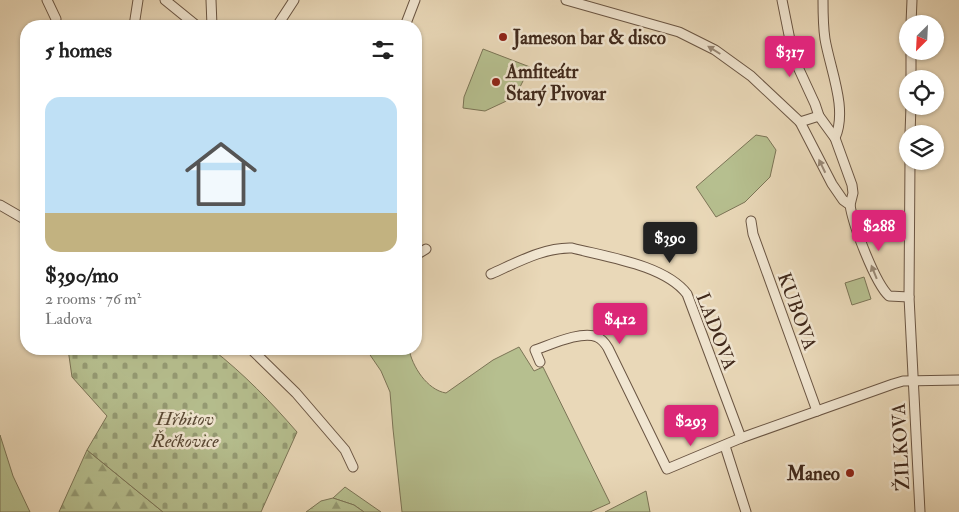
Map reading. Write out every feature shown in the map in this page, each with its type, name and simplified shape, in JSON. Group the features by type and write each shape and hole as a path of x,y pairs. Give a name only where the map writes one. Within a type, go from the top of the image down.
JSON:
{"street":[{"path":"47,0 56,19"},
{"path":"135,20 138,0"},
{"path":"165,0 190,20"},
{"path":"211,0 212,20"},
{"path":"281,20 294,0"},
{"path":"407,20 415,0"},
{"path":"566,0 652,23 696,40 715,50 751,76 800,122 832,184 843,200 850,205"},
{"path":"782,0 793,54 819,116 835,138 852,185 853,193 850,205 852,216 879,285 889,296 909,298"},
{"path":"823,0 825,38 839,103 839,130 835,138"},
{"path":"911,15 912,0"},
{"path":"800,122 819,116"},
{"name":"ŽILKOVA","path":"910,170 909,298 920,512"},
{"path":"0,204 20,216"},
{"name":"KUBOVA","path":"751,221 753,234 817,411"},
{"name":"LADOVA","path":"490,274 549,250 572,248 652,269 673,280 687,294 741,438"},
{"path":"422,251 426,249"},
{"path":"540,362 536,350 581,335 596,336 603,341 667,469 741,438 893,384 912,381 959,380"},
{"path":"256,355 296,393 346,450 353,467"},
{"path":"725,446 746,512"}],"green space":[{"name":"Amfiteátr Starý Pivovar","path":"483,49 530,67 515,97 485,111 463,108 464,97"},
{"path":"756,135 767,137 776,150 770,177 745,202 716,217 696,187"},
{"path":"864,277 871,299 852,305 845,283"},
{"path":"519,347 534,371 543,367 610,503 590,512 402,512 390,392 381,371 370,355 411,355 417,370 427,382 439,391 446,393 493,360"},
{"name":"Hřbitov Řečkovice","path":"69,355 219,355 257,389 297,432 261,512 163,512 87,450 107,416 72,377"},
{"path":"0,435 13,476 30,512 0,512"},
{"path":"87,450 163,512 59,512"},
{"path":"345,487 381,512 364,512 354,505 333,498"},
{"path":"646,491 650,512 605,512"},
{"path":"333,498 354,505 364,512 306,512 321,501"}],"place":[{"name":"Jameson bar & disco","path":"503,37"},
{"name":"Amfiteátr Starý Pivovar","path":"496,82"},
{"name":"Maneo","path":"850,473"}]}
